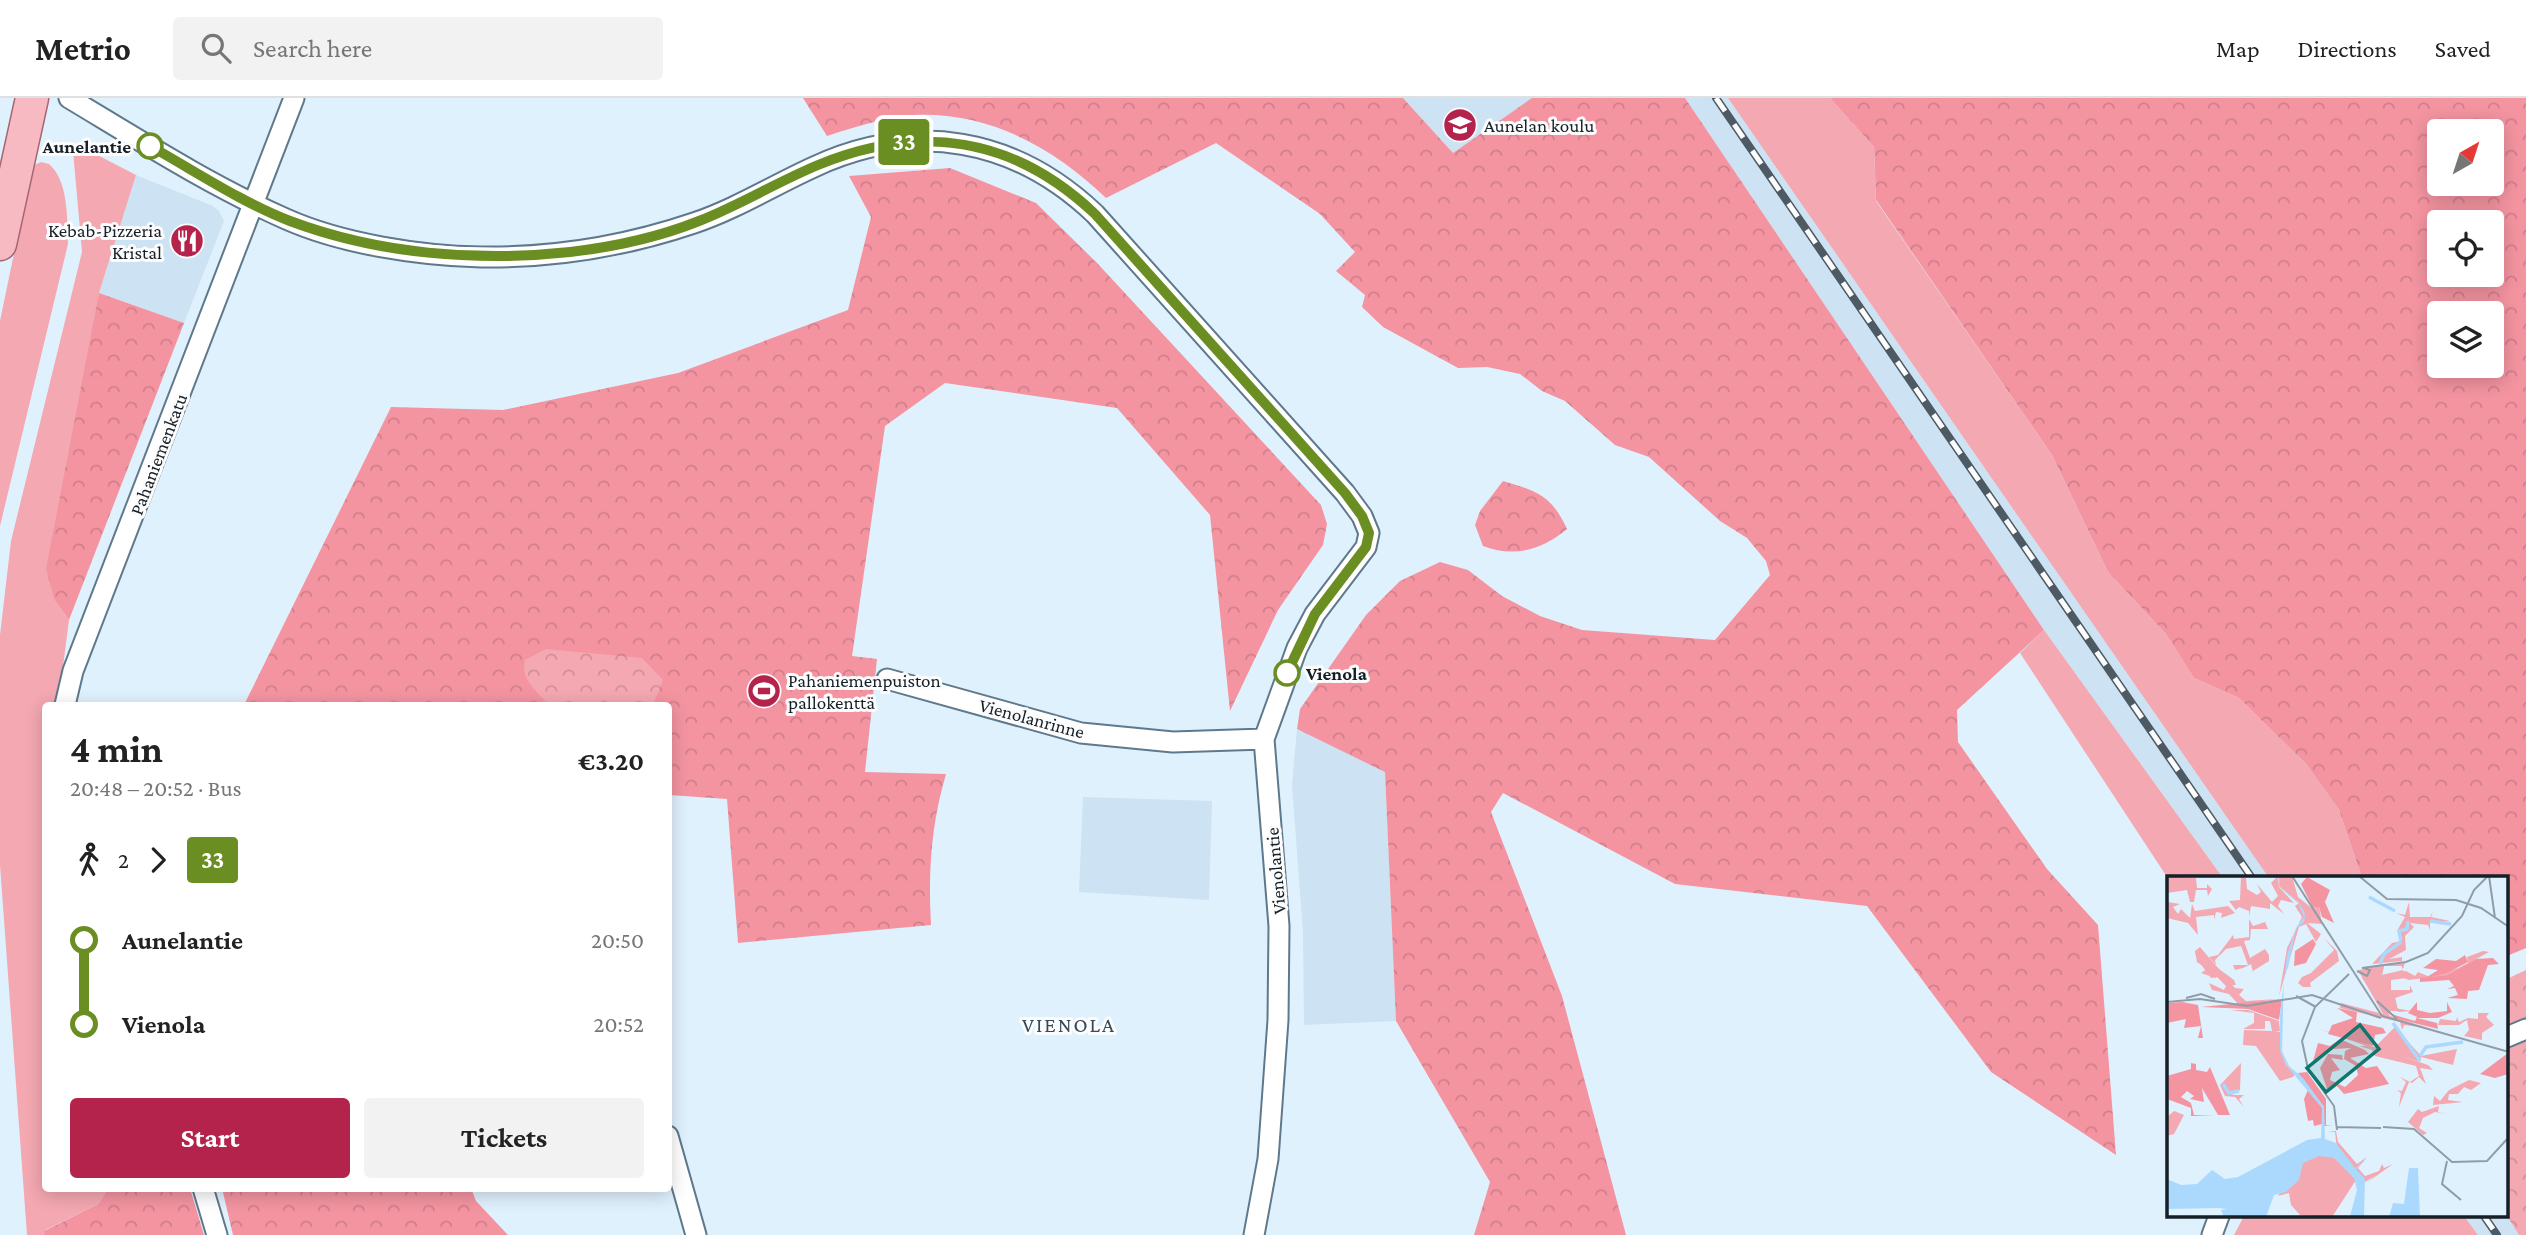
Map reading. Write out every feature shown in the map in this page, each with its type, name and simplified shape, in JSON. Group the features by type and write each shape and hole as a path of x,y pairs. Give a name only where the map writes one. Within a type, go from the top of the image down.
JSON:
{"main road":[{"path":"0,244 32,98"}],"street":[{"path":"69,98 254,202"},
{"name":"Pahaniemenkatu","path":"66,702 73,671 294,98"},
{"name":"Vienolantie","path":"254,202 289,220 367,244 481,257 571,252 646,238 697,222 817,165 886,143 936,139 1010,156 1076,196 1095,214 1345,493 1362,516 1369,533 1366,547 1315,614 1297,648 1264,739 1279,926 1278,1020 1269,1158 1254,1235"},
{"name":"Vienolanrinne","path":"887,679 1081,733 1173,742 1264,739"},
{"path":"2508,1037 2526,1029"},
{"path":"672,1150 696,1235"},
{"path":"204,1192 217,1235"},
{"path":"2212,1235 2218,1218"}],"shaded area":[{"name":"Aunelan koulu","path":"1403,98 1532,98 1453,153"},
{"path":"1685,98 1728,98 2268,876 2222,876 2044,630"},
{"path":"136,175 213,206 224,221 184,323 99,293"},
{"path":"1297,729 1385,771 1396,1021 1304,1025 1303,933 1292,785"},
{"path":"1083,797 1212,801 1209,900 1079,892"},
{"path":"2465,1218 2508,1218 2519,1235 2478,1235"}],"green space":[{"path":"803,98 1403,98 1453,153 1532,98 1685,98 2044,630 1957,710 1958,742 2047,869 2098,925 2116,1155 1991,1072 1867,906 1675,884 1503,793 1491,812 1562,996 1626,1235 1474,1235 1490,1182 1396,1021 1385,772 1297,729 1300,709 1366,615 1400,581 1440,562 1468,570 1502,596 1540,616 1582,630 1715,640 1770,575 1766,561 1747,538 1720,521 1649,457 1615,445 1565,401 1542,391 1520,374 1487,367 1458,368 1383,327 1362,307 1365,295 1336,271 1355,252 1320,214 1216,143 1106,198 1086,180 1042,149 995,127 943,116 915,115 881,120 827,136"},
{"path":"1728,98 1830,98 1874,147 1876,201 2052,455 2108,572 2166,634 2194,678 2239,698 2307,765 2339,810 2361,876 2268,876"},
{"path":"1830,98 2526,98 2526,948 2508,956 2508,876 2361,876 2339,810 2307,765 2239,698 2194,678 2166,634 2108,572 2052,455 1876,200 1874,147"},
{"path":"78,145 136,175 99,293 55,601 69,620 58,702 42,702 42,1192 106,1192 98,1204 45,1230 45,1235 27,1235 0,865 0,635 11,541 82,252 73,151"},
{"path":"41,162 49,164 56,171 64,190 68,244 0,526 0,321 32,166"},
{"path":"950,168 1036,203 1098,264 1321,505 1327,524 1323,545 1278,610 1230,711 1210,515 1117,408 945,383 885,426 852,656 877,659 865,772 946,774 932,849 931,925 738,943 727,799 672,795 672,702 245,702 391,407 503,410 678,373 848,310 871,217 849,176"},
{"path":"99,293 184,323 69,620 55,601 46,569"},
{"path":"1503,481 1542,496 1555,509 1567,529 1548,542 1527,550 1494,550 1483,546 1475,525 1480,511"},
{"path":"2044,630 2222,876 2167,877 2020,653"},
{"path":"546,649 642,658 663,680 654,702 546,702 527,679 525,660"},
{"path":"2526,970 2526,1235 2519,1235 2508,1218 2508,979"},
{"path":"106,1192 191,1192 204,1235 45,1235 44,1231 98,1204"},
{"path":"223,1192 473,1192 476,1201 508,1235 233,1235"},
{"path":"2243,1218 2465,1218 2478,1235 2234,1235"}],"railway":[{"path":"1716,98 2251,876"},
{"path":"2485,1218 2497,1235"}],"bus line":[{"name":"33","path":"150,146 289,220 367,244 481,257 571,252 646,238 697,222 817,165 886,143 936,139 1010,156 1076,196 1095,214 1345,493 1362,516 1369,533 1366,547 1315,614 1287,673"}],"place":[{"name":"Aunelan koulu","path":"1460,125"},
{"name":"Aunelantie","path":"150,146"},
{"name":"Kebab-Pizzeria Kristal","path":"187,241"},
{"name":"Vienola","path":"1287,673"},
{"name":"Pahaniemenpuiston pallokenttä","path":"764,691"}],"district":[{"name":"VIENOLA","path":"1069,1025"}]}
